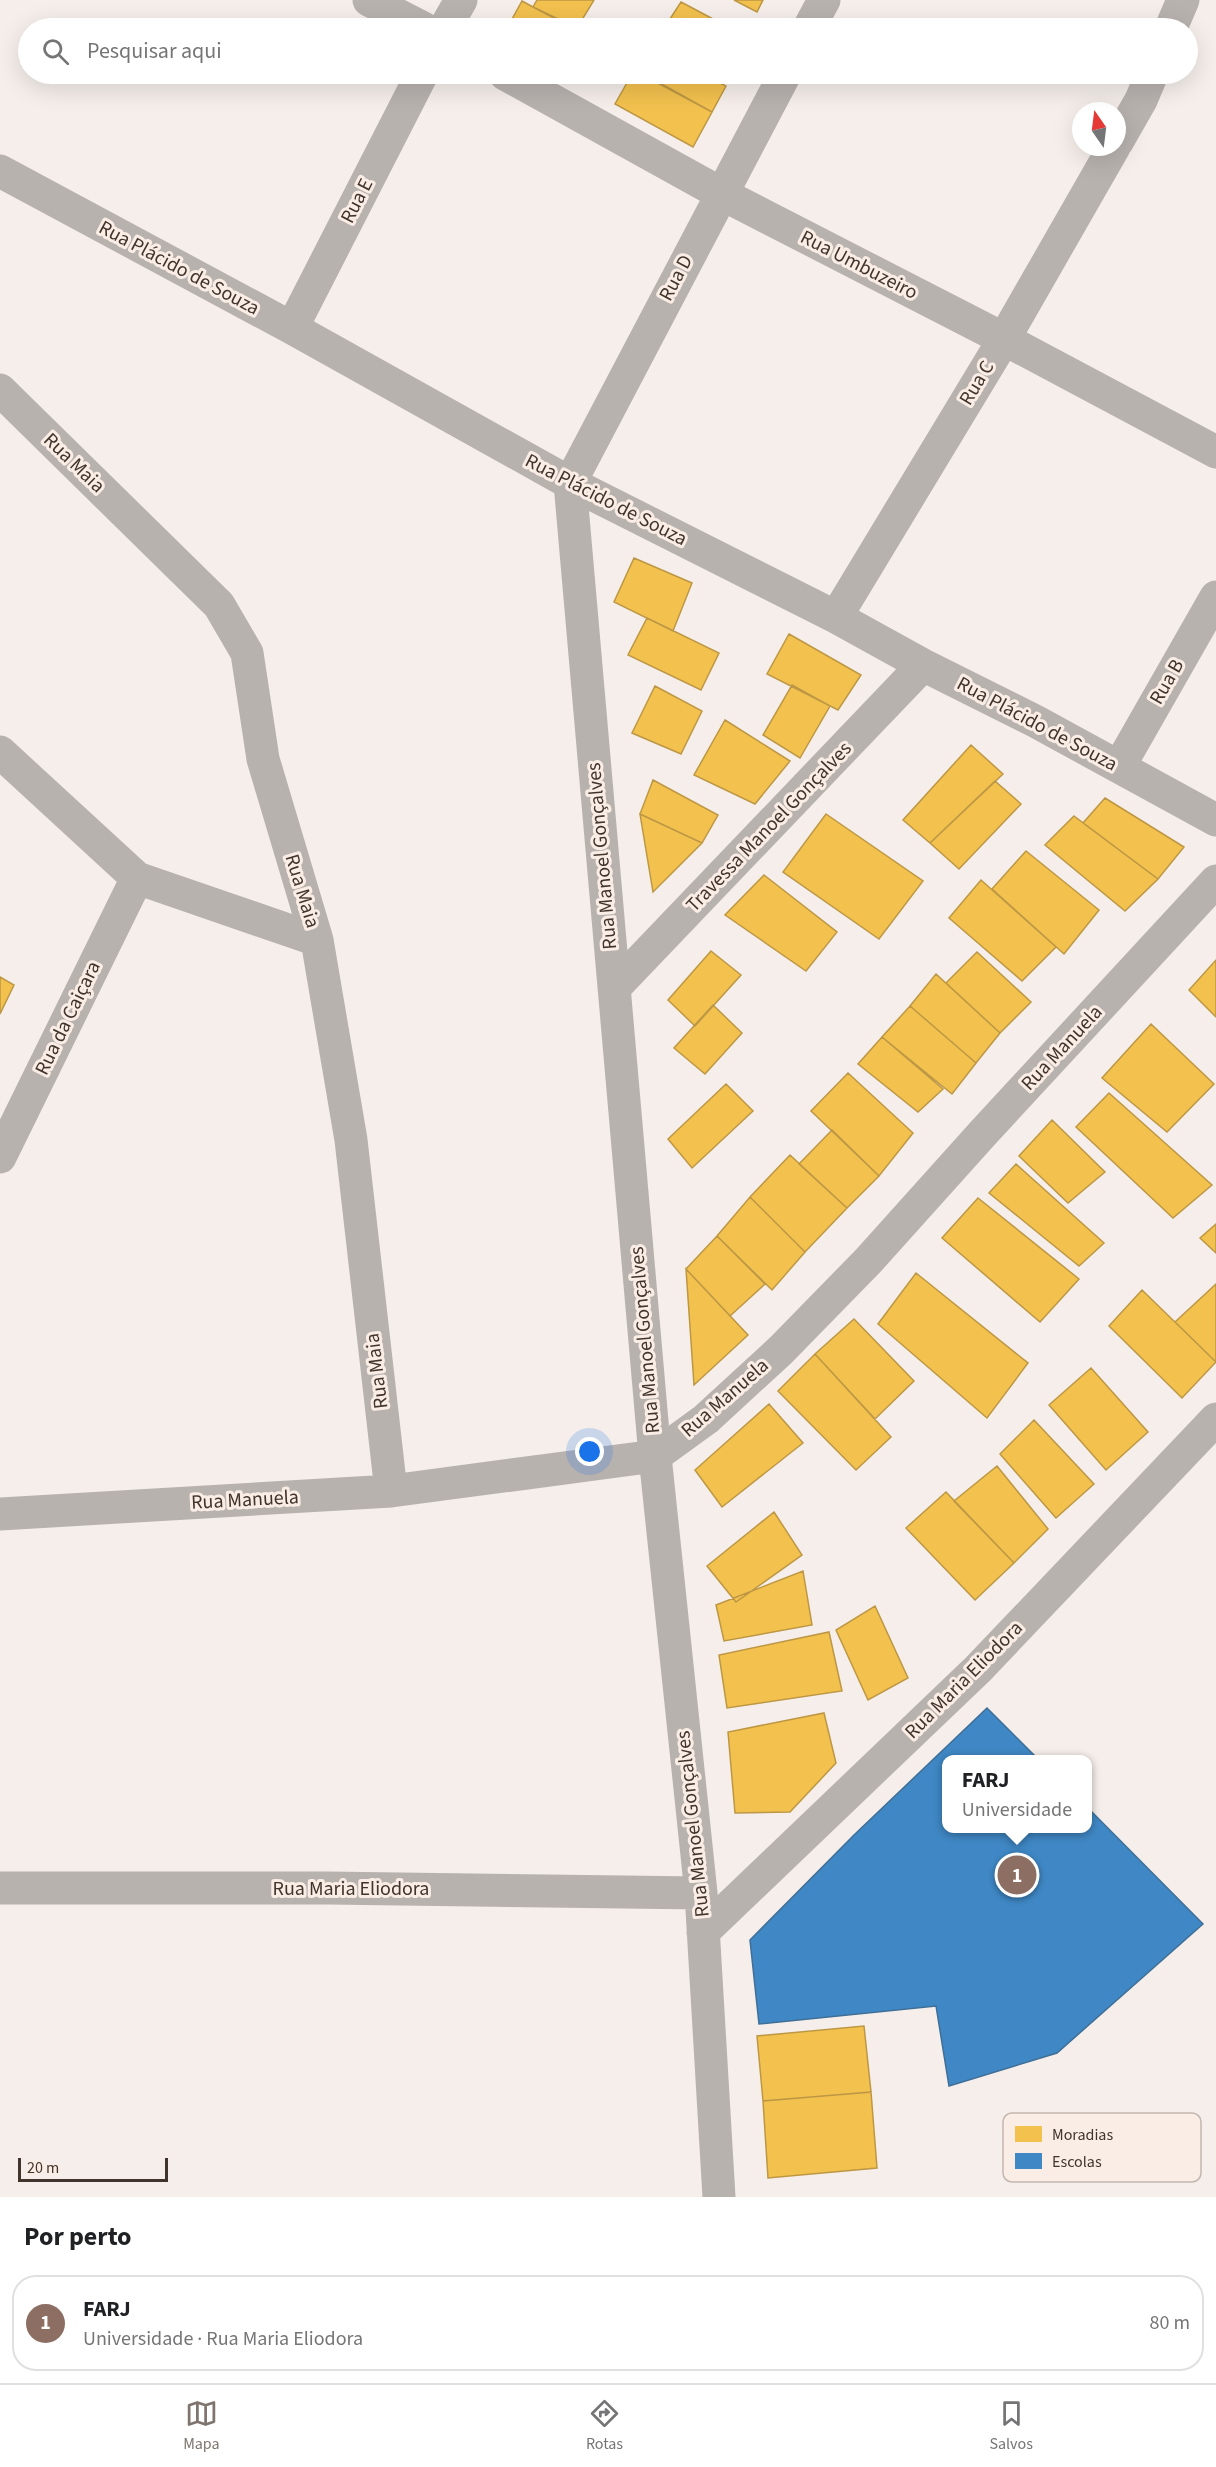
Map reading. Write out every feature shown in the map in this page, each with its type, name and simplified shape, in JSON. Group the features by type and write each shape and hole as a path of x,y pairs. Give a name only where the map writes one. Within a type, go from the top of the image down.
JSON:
{"street":[{"path":"369,0 404,18"},
{"path":"451,18 461,0"},
{"path":"815,18 825,0"},
{"path":"1176,18 1184,0"},
{"name":"Rua E","path":"292,328 417,84"},
{"name":"Rua Umbuzeiro","path":"523,84 720,193 1004,339 1216,452"},
{"name":"Rua D","path":"570,483 720,193 780,84"},
{"path":"1126,125 1146,87"},
{"name":"Rua C","path":"836,617 1004,339 1109,156"},
{"name":"Rua Plácido de Souza","path":"0,171 292,328 570,483 836,617 923,665 1035,721 1216,820"},
{"name":"Rua Maia","path":"0,390 219,605 247,653 263,759 317,940 351,1140 391,1491"},
{"name":"Rua Manoel Gonçalves","path":"570,483 655,1456 701,1893 718,2197"},
{"name":"Rua B","path":"1119,767 1216,597"},
{"name":"Travessa Manoel Gonçalves","path":"614,988 923,665"},
{"path":"0,752 137,878 317,940"},
{"name":"Rua da Caiçara","path":"0,1157 137,878"},
{"name":"Rua Manuela","path":"0,1514 391,1491 655,1456 706,1419 781,1350 868,1261 1216,881"},
{"name":"Rua Maria Eliodora","path":"704,1932 978,1669 1216,1419"},
{"name":"Rua Maria Eliodora","path":"0,1888 340,1888 701,1893"}],"building: Moradias":[{"path":"537,0 594,0 583,18 556,18 533,7"},
{"path":"734,0 763,0 757,12"},
{"path":"522,1 554,18 513,18"},
{"path":"681,2 711,18 671,18"},
{"path":"626,84 660,84 712,112 693,147 615,104"},
{"path":"662,84 722,84 726,86 712,112"},
{"path":"634,558 692,583 673,631 614,602"},
{"path":"647,618 719,653 701,690 628,655"},
{"path":"789,634 861,675 838,710 767,674"},
{"path":"792,685 830,706 800,758 763,735"},
{"path":"655,686 702,711 681,754 632,733"},
{"path":"725,720 790,761 755,804 694,775"},
{"path":"971,745 1003,774 930,843 903,820"},
{"path":"653,780 718,815 702,843 640,814"},
{"path":"995,781 1021,804 959,869 930,843"},
{"path":"1105,798 1184,847 1158,879 1083,823"},
{"path":"640,814 702,843 653,892"},
{"path":"826,814 923,881 879,939 783,872"},
{"path":"1074,816 1158,879 1125,911 1045,845"},
{"path":"1026,851 1099,910 1064,954 992,889"},
{"path":"764,875 837,932 806,971 725,915"},
{"path":"981,880 1056,947 1022,981 949,918"},
{"path":"711,951 741,975 695,1026 668,1000"},
{"path":"977,952 1031,1002 1000,1033 946,983"},
{"path":"1216,960 1216,1017 1189,990"},
{"path":"936,974 1000,1033 976,1063 910,1006"},
{"path":"0,977 14,985 0,1014"},
{"path":"713,1005 742,1033 705,1074 674,1048"},
{"path":"910,1006 976,1063 952,1094 882,1037"},
{"path":"1151,1024 1214,1084 1167,1132 1102,1078"},
{"path":"882,1037 943,1089 918,1112 858,1064"},
{"path":"848,1073 913,1133 879,1176 811,1111"},
{"path":"726,1084 753,1111 692,1168 668,1139"},
{"path":"1109,1093 1212,1185 1173,1218 1076,1127"},
{"path":"1052,1120 1105,1172 1068,1203 1019,1156"},
{"path":"832,1130 879,1176 847,1208 799,1164"},
{"path":"790,1155 847,1208 805,1252 750,1197"},
{"path":"1016,1164 1104,1243 1079,1266 989,1193"},
{"path":"750,1197 805,1252 772,1290 717,1236"},
{"path":"978,1198 1079,1279 1040,1322 942,1238"},
{"path":"1216,1224 1216,1253 1200,1238"},
{"path":"717,1236 765,1284 730,1316 686,1269"},
{"path":"686,1269 748,1335 694,1385"},
{"path":"916,1273 1028,1363 987,1418 878,1324"},
{"path":"1216,1284 1216,1362 1175,1322"},
{"path":"1142,1290 1216,1362 1182,1398 1109,1326"},
{"path":"854,1319 914,1381 875,1419 815,1354"},
{"path":"815,1354 891,1437 856,1470 778,1391"},
{"path":"1091,1368 1148,1432 1106,1470 1049,1405"},
{"path":"769,1404 803,1443 722,1507 695,1470"},
{"path":"1034,1420 1094,1484 1056,1518 1000,1454"},
{"path":"997,1466 1048,1529 1014,1563 954,1501"},
{"path":"946,1492 1014,1563 975,1600 906,1528"},
{"path":"774,1512 802,1555 736,1602 707,1566"},
{"path":"803,1571 812,1625 724,1641 716,1605"},
{"path":"875,1606 908,1678 868,1700 836,1630"},
{"path":"829,1632 842,1691 727,1708 719,1655"},
{"path":"824,1713 836,1763 790,1812 735,1813 728,1732"},
{"path":"864,2026 871,2092 763,2101 757,2036"},
{"path":"871,2092 877,2168 768,2178 763,2101"}],"building: Escolas":[{"path":"987,1708 1034,1755 942,1755 942,1833 1092,1833 1092,1812 1203,1924 1057,2053 949,2086 936,2006 759,2024 750,1940 854,1835"}],"place":[{"name":"FARJ","path":"1017,1875"}]}
